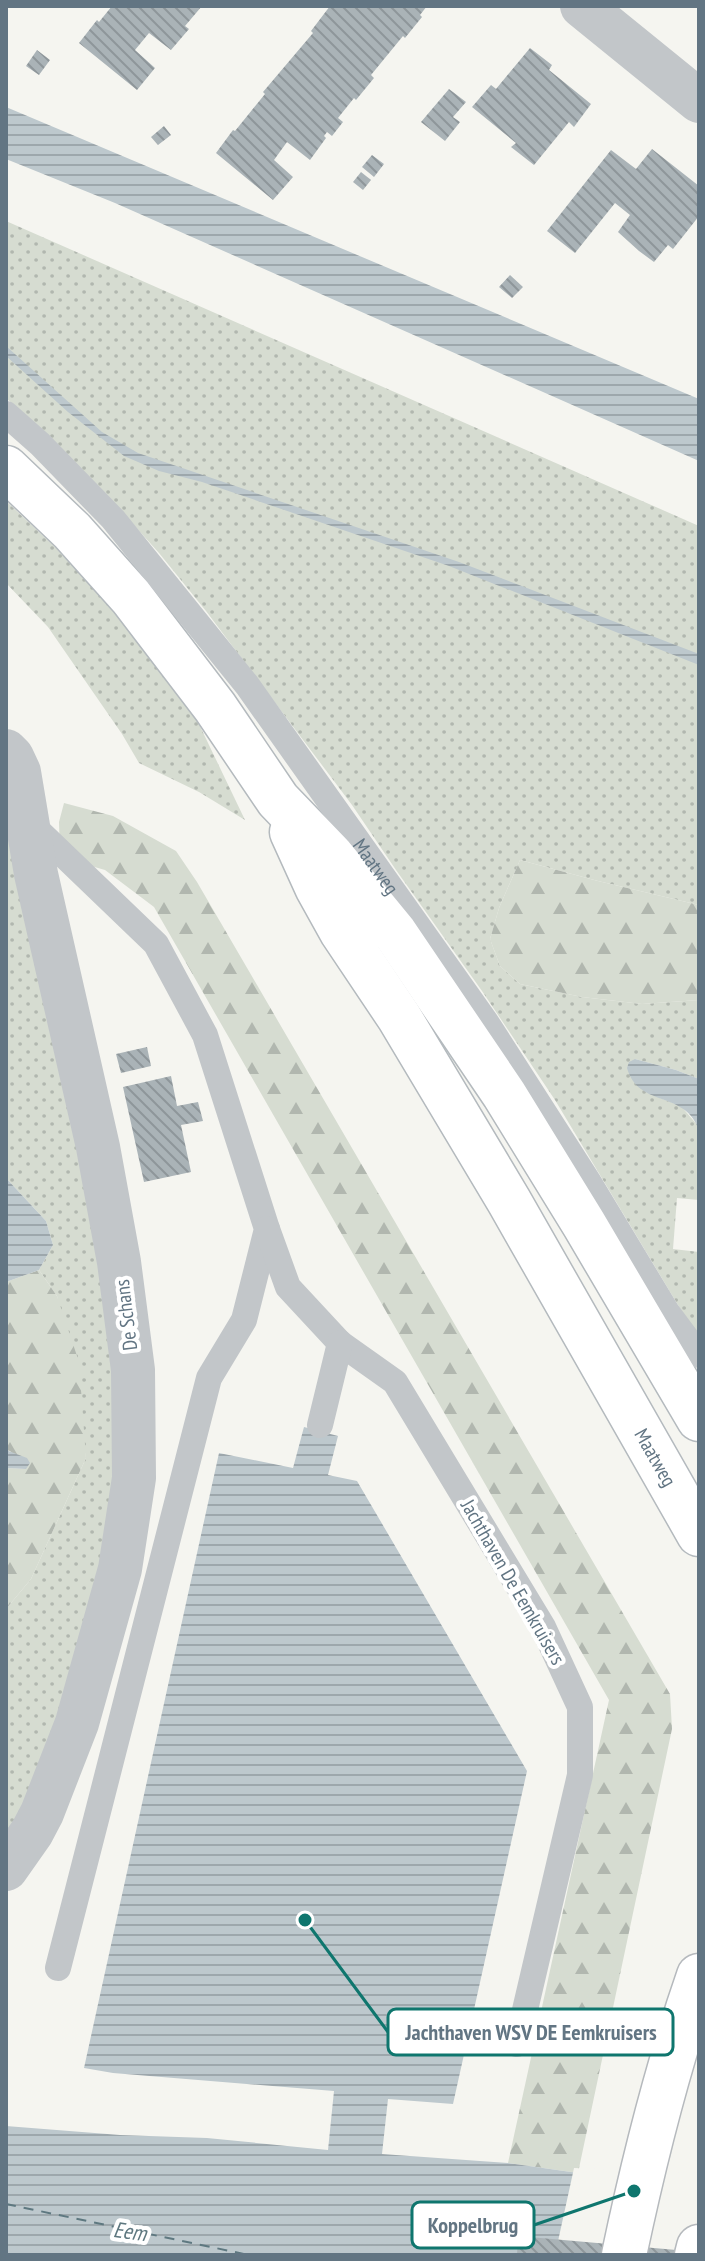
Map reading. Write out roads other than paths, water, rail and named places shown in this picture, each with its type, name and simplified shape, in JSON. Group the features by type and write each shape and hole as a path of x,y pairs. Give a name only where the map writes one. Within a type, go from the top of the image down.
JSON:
{"main road":[{"name":"Maatweg","path":"6,468 72,531 131,597 215,707 278,800 331,855 395,933 504,1094 699,1419"},
{"name":"Maatweg","path":"278,800 335,921 399,1017 501,1188 699,1534"},
{"path":"624,2255 643,2164 675,2044 699,1976"},
{"path":"697,2255 699,2247"}],"street":[{"path":"582,6 699,101"},
{"name":"De Schans","path":"6,751 19,772 36,874 98,1147 119,1262 133,1370 134,1478 120,1569 77,1723 42,1813 27,1841 6,1869"}],"lane":[{"name":"Maatweg","path":"6,414 40,444 113,519 247,685 486,1022 667,1312 699,1355"},
{"name":"Jachthaven De Eemkruisers","path":"27,820 156,944 205,1035 288,1287 340,1343 395,1382 543,1627 580,1707 580,1775 517,2044"},
{"path":"58,1968 209,1378 244,1320 267,1229"},
{"path":"320,1425 340,1343"}],"water":[{"path":"6,107 699,399 699,461 115,203 6,159"},
{"path":"6,346 102,432 138,453 459,562 699,654 699,665 449,566 202,482 159,471 124,456 68,412 6,356"},
{"path":"635,1059 699,1079 699,1130 683,1109 651,1095 633,1081 627,1068 629,1062"},
{"path":"6,1178 46,1221 53,1245 39,1270 6,1282"},
{"name":"Eem","path":"304,1427 338,1436 328,1475 357,1481 527,1771 453,2104 388,2099 382,2154 508,2163 578,2173 699,2255 6,2255 6,2126 207,2138 328,2150 334,2091 84,2068 219,1453 293,1468"},
{"path":"6,1450 27,1458 30,1463 26,1469 6,1468"}],"place":[{"name":"Jachthaven WSV DE Eemkruisers","path":"305,1920"},
{"name":"Koppelbrug","path":"634,2191"}]}
